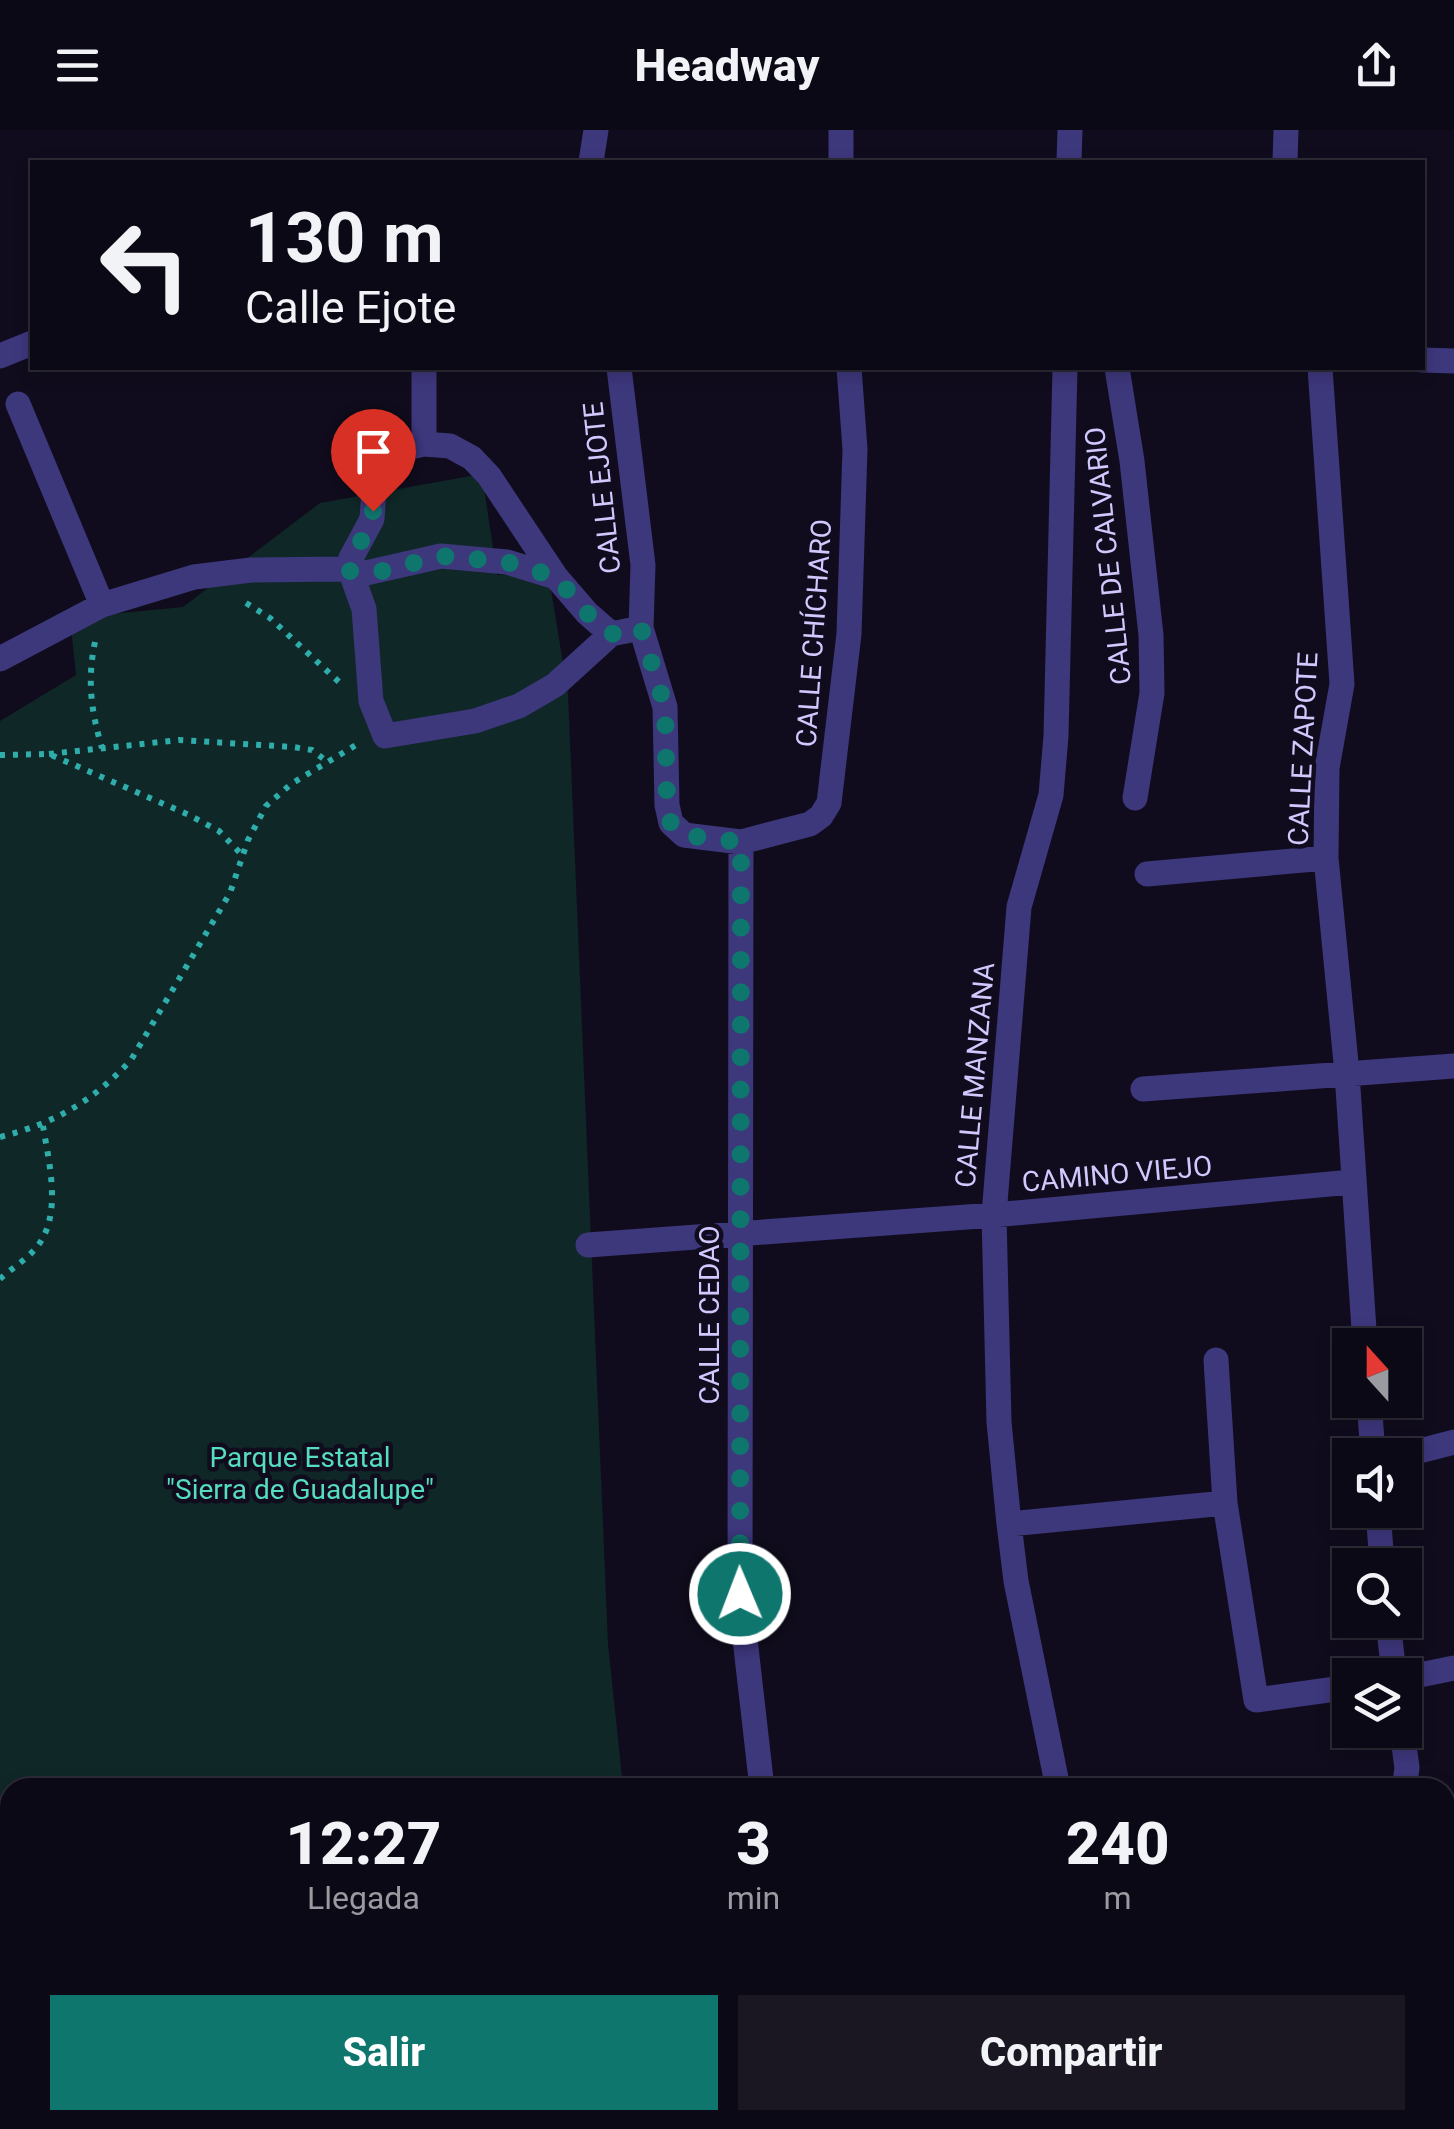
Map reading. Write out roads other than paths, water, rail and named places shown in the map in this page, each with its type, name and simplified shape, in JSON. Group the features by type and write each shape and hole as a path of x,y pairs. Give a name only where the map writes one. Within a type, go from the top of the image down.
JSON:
{"street":[{"path":"591,160 596,130"},
{"path":"841,130 841,160"},
{"path":"1069,160 1070,130"},
{"path":"1285,160 1286,130"},
{"path":"0,356 30,344"},
{"path":"1425,360 1454,361"},
{"path":"424,370 424,444"},
{"name":"CALLE EJOTE","path":"619,370 643,565 641,628 665,707 667,806 671,824 684,835 741,842"},
{"name":"CALLE CHÍCHARO","path":"741,842 810,824 829,803 850,634 856,450 849,370"},
{"name":"CALLE MANZANA","path":"1056,1778 1016,1581 1009,1524 999,1422 994,1215 1019,906 1052,795 1065,370"},
{"name":"CALLE DE CALVARIO","path":"1118,370 1151,635 1152,693 1135,798"},
{"name":"CALLE ZAPOTE","path":"1320,370 1342,684 1327,768 1326,858 1347,1073 1364,1328"},
{"path":"18,404 102,605"},
{"path":"611,634 556,577 489,476 472,458 450,446 424,444 392,451 384,461 374,489 372,520 351,558 350,571 364,609 370,701 385,736 475,721 519,706 556,686 611,634 641,628"},
{"path":"0,659 102,605 210,574 250,570 378,572 441,556 507,562 556,577"},
{"name":"CALLE CEDAO","path":"741,842 740,1594 761,1778"},
{"path":"1147,874 1326,858"},
{"path":"1143,1090 1454,1066"},
{"name":"CAMINO VIEJO","path":"588,1245 994,1215 1352,1182"},
{"path":"1216,1360 1225,1503 1256,1700 1332,1689"},
{"path":"1422,1450 1454,1442"},
{"path":"1009,1524 1225,1503"},
{"path":"1422,1675 1454,1668"},
{"path":"1404,1748 1406,1778"}],"park label":[{"name":"Parque Estatal \"Sierra de Guadalupe\"","path":"300,1473"}]}
